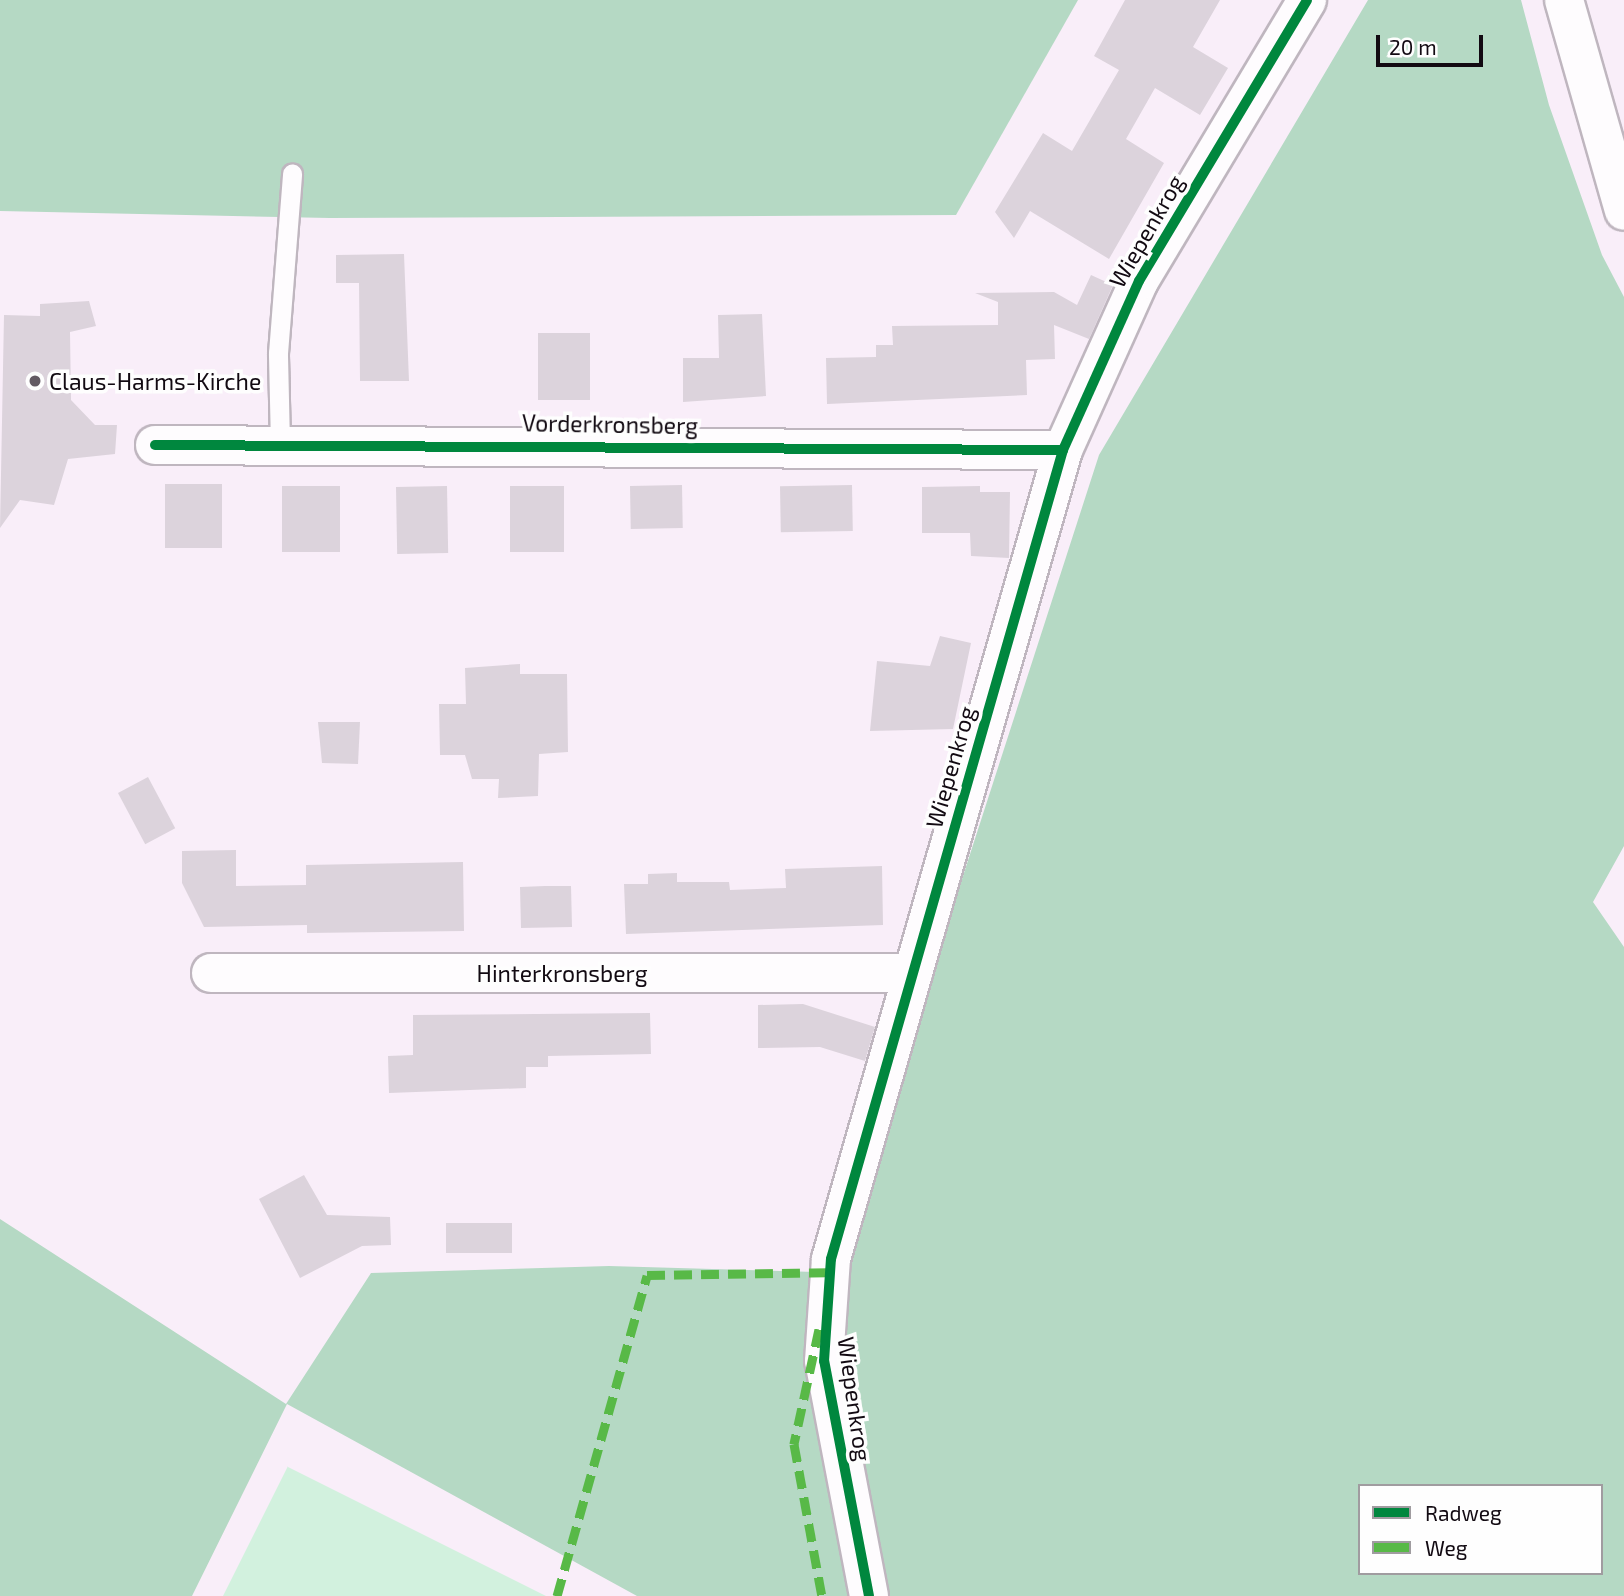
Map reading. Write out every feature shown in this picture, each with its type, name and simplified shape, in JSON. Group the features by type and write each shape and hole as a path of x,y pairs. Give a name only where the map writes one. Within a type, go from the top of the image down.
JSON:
{"street":[{"name":"Wiepenkrog","path":"869,1596 826,1373 823,1316 828,1272 1063,450 1139,281 1307,0"},
{"path":"1564,0 1624,211"},
{"name":"Vorderkronsberg","path":"155,445 1063,450"},
{"name":"Hinterkronsberg","path":"211,972 913,973"}],"lane":[{"path":"280,444 278,353 292,174"}],"green space":[{"path":"0,0 1078,0 956,215 330,218 0,211"},
{"path":"1368,0 1521,0 1549,105 1602,255 1624,297 1624,846 1593,902 1624,947 1624,1596 882,1596 834,1339 839,1286 930,978 1099,455"},
{"path":"0,1219 286,1404 371,1273 609,1266 816,1272 856,1596 637,1596 287,1404 192,1596 0,1596"},
{"path":"288,1467 546,1596 223,1596"}],"building":[{"path":"1125,0 1220,0 1193,47 1228,68 1200,115 1155,88 1126,139 1164,163 1109,259 1030,211 1014,238 995,212 1043,133 1072,151 1119,70 1094,56"},
{"path":"404,254 409,381 360,381 359,283 336,283 336,255"},
{"path":"1091,275 1113,285 1089,339 1054,325 1055,359 1026,360 1027,395 827,404 826,358 876,357 876,345 893,345 892,326 998,325 998,302 975,293 1054,292 1077,305"},
{"name":"Claus-Harms-Kirche","path":"89,301 96,326 70,332 71,400 95,425 117,425 115,454 68,459 54,505 20,500 0,528 4,315 40,316 40,304"},
{"path":"762,314 766,396 683,402 683,358 719,358 718,315"},
{"path":"538,333 590,333 590,400 538,400"},
{"path":"165,484 222,484 222,548 165,548"},
{"path":"682,485 683,528 631,529 630,486"},
{"path":"852,485 853,531 781,532 780,486"},
{"path":"282,486 340,486 340,552 282,552"},
{"path":"447,486 448,553 397,554 396,487"},
{"path":"510,486 564,486 564,552 510,552"},
{"path":"980,486 980,492 1010,492 1009,558 971,556 970,533 922,533 922,487"},
{"path":"940,636 971,643 953,729 870,731 877,661 930,666"},
{"path":"520,664 520,674 567,674 568,752 539,754 538,796 498,798 499,779 472,779 465,755 440,755 439,704 466,704 465,668"},
{"path":"318,722 360,722 358,764 322,763"},
{"path":"148,777 175,828 145,844 118,793"},
{"path":"236,850 236,886 306,885 306,865 463,862 464,931 307,933 307,925 204,927 182,883 182,851"},
{"path":"882,866 883,925 626,934 624,884 648,884 648,874 677,873 677,882 729,882 730,890 786,888 785,869"},
{"path":"571,886 572,927 521,928 520,887"},
{"path":"803,1004 875,1027 865,1061 820,1047 758,1048 758,1005"},
{"path":"650,1013 651,1054 548,1056 548,1067 526,1067 526,1088 389,1093 388,1056 413,1055 413,1015"},
{"path":"304,1175 327,1215 390,1217 391,1245 362,1246 300,1278 259,1199"},
{"path":"446,1223 512,1223 512,1253 446,1253"}],"marked path":[{"path":"557,1596 647,1275 828,1272"},
{"path":"819,1329 794,1444 822,1596"}],"cycle path":[{"path":"869,1596 824,1361 831,1259 1063,450 1139,281 1307,0"},
{"path":"155,445 1063,450"}],"place":[{"name":"Claus-Harms-Kirche","path":"35,381"}]}
